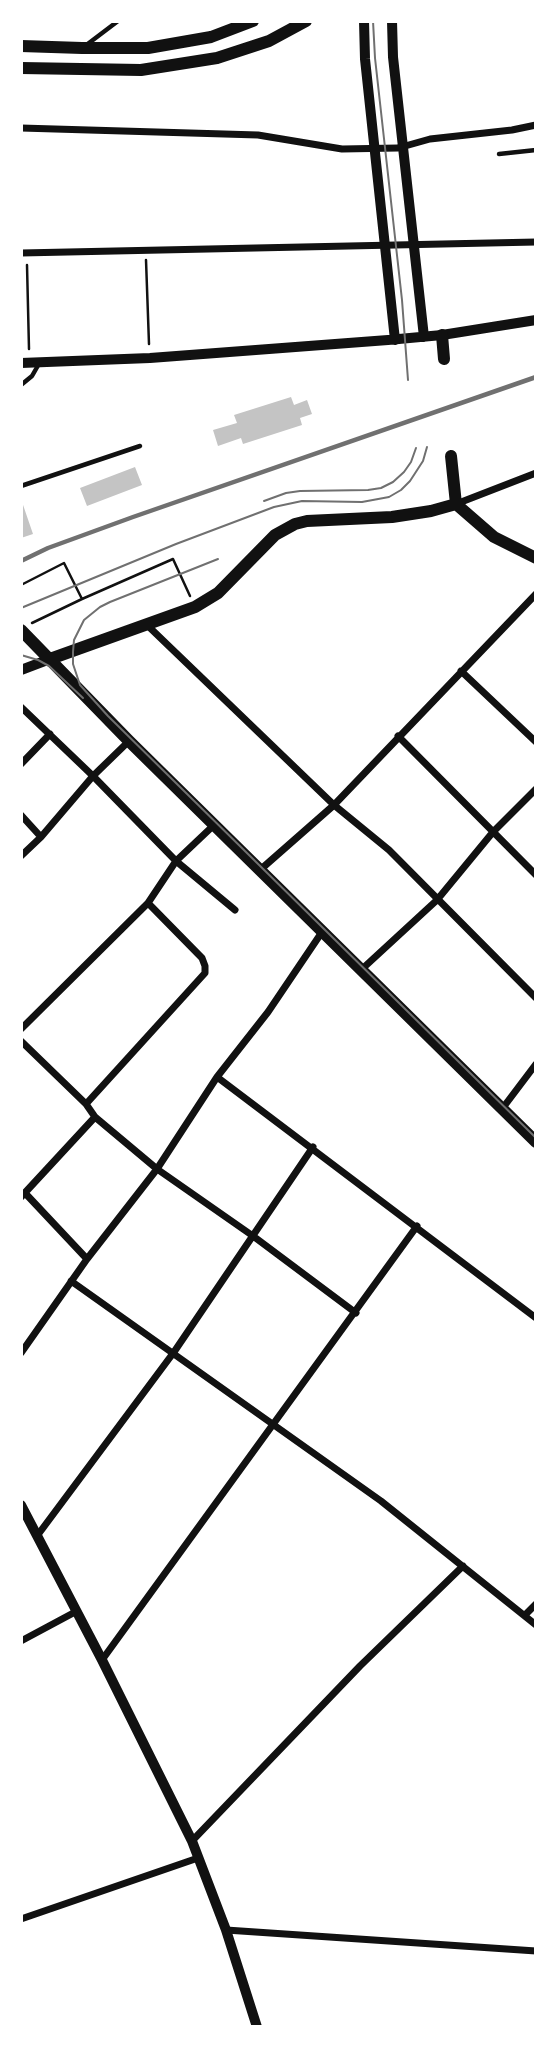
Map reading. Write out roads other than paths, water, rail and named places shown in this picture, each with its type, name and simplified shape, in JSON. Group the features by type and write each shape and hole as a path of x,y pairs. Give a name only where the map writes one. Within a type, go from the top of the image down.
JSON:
{"main road":[{"path":"21,46 148,48 211,37 253,21"},
{"path":"21,68 141,70 217,58 269,41 306,21"},
{"path":"364,21 365,59 395,340"},
{"path":"392,21 393,57 424,337"},
{"path":"30,363 150,358 395,340 536,320"},
{"path":"442,335 444,359"},
{"path":"451,456 456,504 495,537 536,558"},
{"path":"21,670 195,607 218,593 275,535 295,523 392,517 456,504"},
{"path":"21,630 129,741 536,1142"},
{"path":"21,1505 192,1841 226,1930 257,2027"}],"street":[{"path":"21,128 258,135 342,149 398,148 430,139 536,125"},
{"path":"24,253 536,242"},
{"path":"456,504 536,473"},
{"path":"260,870 334,805 536,594"},
{"path":"147,625 334,805 389,850 536,998"},
{"path":"461,671 536,742"},
{"path":"21,707 93,776 176,862 235,910"},
{"path":"21,764 50,734"},
{"path":"398,736 536,875"},
{"path":"21,856 41,837 93,776 129,741"},
{"path":"361,970 437,900 493,832 536,789"},
{"path":"21,815 41,837"},
{"path":"21,1029 148,903 176,862 214,825"},
{"path":"86,1104 205,972 202,958 148,903"},
{"path":"21,1353 87,1259 157,1169 217,1077 268,1012 322,932"},
{"path":"21,1041 86,1104 94,1116 157,1169 356,1313"},
{"path":"502,1109 536,1064"},
{"path":"217,1077 536,1318"},
{"path":"87,1259 23,1195 94,1116"},
{"path":"37,1536 174,1352 313,1147"},
{"path":"102,1660 417,1226"},
{"path":"71,1281 381,1501 536,1625"},
{"path":"192,1841 360,1666 463,1566"},
{"path":"525,1615 536,1604"},
{"path":"21,1641 77,1611"},
{"path":"21,1919 198,1858"},
{"path":"226,1930 536,1951"}],"lane":[{"path":"82,48 118,21"},
{"path":"499,154 536,149"},
{"path":"21,385 32,376 30,363"},
{"path":"21,486 141,446"}],"tram line":[{"path":"373,21 408,380"},
{"path":"21,608 274,507 302,501 362,502 389,497 410,481 423,461 427,447"},
{"path":"264,501 300,491 381,488 404,472 416,448"},
{"path":"218,559 110,602 84,620 74,640 73,652 73,664 80,685 108,716 536,1138"},
{"path":"21,655 49,666 83,698"}],"railway":[{"path":"21,561 48,548 133,517 536,377"}]}
